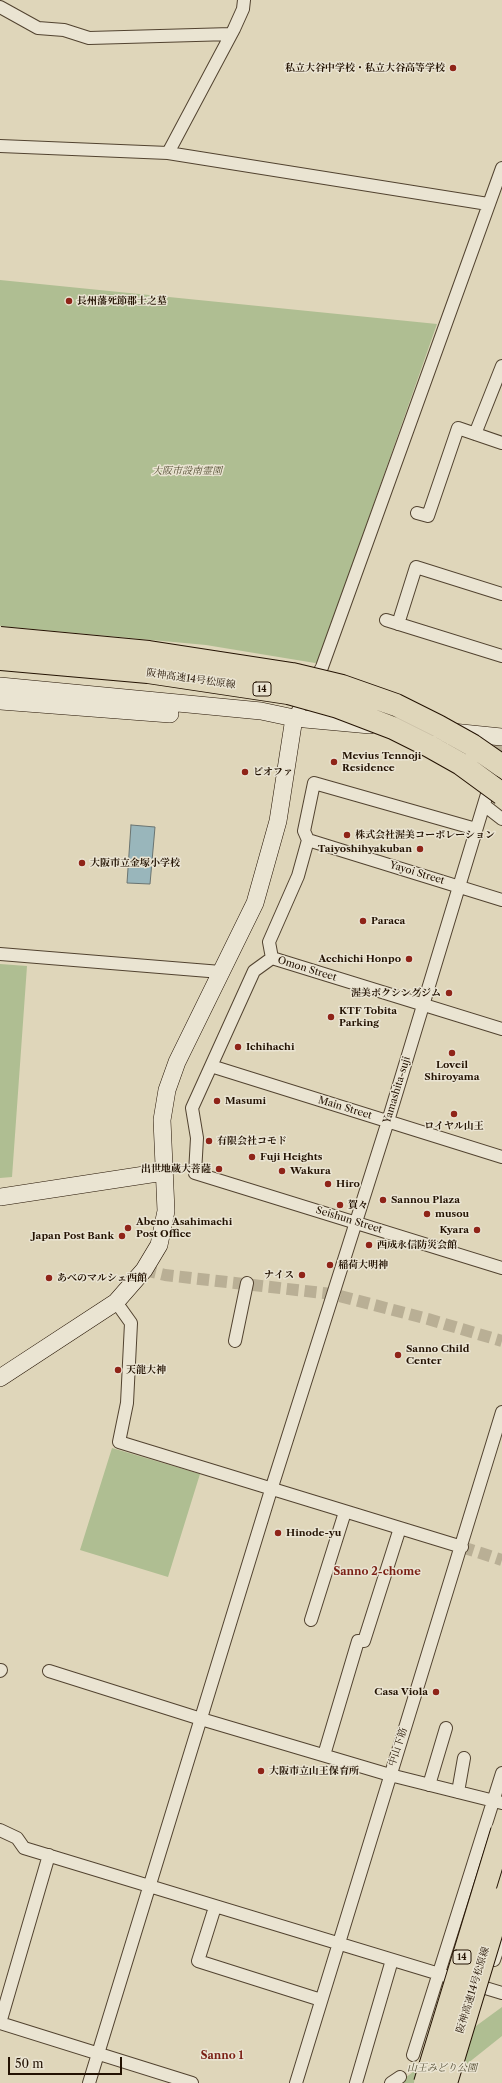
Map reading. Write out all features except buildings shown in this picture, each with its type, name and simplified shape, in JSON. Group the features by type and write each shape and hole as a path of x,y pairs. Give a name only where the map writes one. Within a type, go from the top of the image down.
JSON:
{"highway":[{"name":"阪神高速14号松原線","path":"0,638 149,652 292,674 342,686 396,705 438,726 500,761"},
{"name":"阪神高速14号松原線","path":"0,659 148,672 288,693 331,705 393,728 462,764 494,795"},
{"name":"阪神高速14号松原線","path":"425,2083 502,1831"},
{"name":"阪神高速14号松原線","path":"446,2083 502,1898"}],"street":[{"path":"168,153 231,34 243,9 244,0"},
{"path":"0,6 38,28 64,30 89,38 231,34"},
{"path":"0,146 168,153 488,204"},
{"path":"0,1378 116,1302 144,1270 158,1245 166,1211 162,1120 167,1090 177,1062 255,903 278,821 294,718 322,667 502,168"},
{"path":"475,434 502,366"},
{"path":"417,513 428,516 458,428 502,443"},
{"path":"502,594 416,567 392,622 502,656"},
{"path":"0,686 261,711 294,718 502,737"},
{"path":"0,701 260,721 294,718"},
{"name":"Yamashita-suji","path":"89,2083 271,1490 388,1121 476,830 494,795 500,761"},
{"path":"211,1066 254,971 272,958 269,942 298,876 308,840 304,831 314,783 476,830"},
{"path":"494,795 502,819"},
{"name":"Yayoi Street","path":"308,840 502,900"},
{"path":"0,954 221,972"},
{"name":"Omon Street","path":"272,958 502,1029"},
{"name":"Main Street","path":"211,1066 502,1157"},
{"name":"Seishun Street","path":"211,1066 192,1108 197,1138 195,1173 502,1268"},
{"path":"0,1197 164,1172"},
{"path":"235,1341 247,1283"},
{"path":"116,1302 131,1323 127,1403 119,1442 271,1490 462,1547"},
{"name":"中山下筋","path":"296,2083 337,1943 462,1547 502,1412"},
{"path":"311,1620 345,1512"},
{"path":"324,1754 358,1641 364,1641 400,1528"},
{"path":"49,1671 200,1719 324,1754 390,1775 497,1802"},
{"path":"429,1784 446,1728"},
{"path":"458,1792 464,1758"},
{"path":"414,2055 438,1973 497,1802 502,1773"},
{"path":"0,1830 17,1838 24,1848 502,1993"},
{"path":"49,1855 0,2023 192,2083"},
{"path":"215,1906 198,1961 321,2000"},
{"path":"485,1988 502,1937"},
{"path":"356,2083 392,1960"}],"green space":[{"name":"大阪市設南霊園","path":"0,280 437,324 318,662 315,663 206,645 0,626"},
{"path":"0,964 27,966 12,1177 0,1178"},
{"path":"112,1448 200,1474 168,1577 80,1550"},
{"name":"山王みどり公園","path":"502,2007 502,2036 443,2083 398,2083"}],"water":[{"path":"131,825 155,827 150,884 127,883"}],"tunnel":[{"path":"498,756 502,737"},
{"path":"144,1270 165,1275 332,1294 428,1319 502,1341"},
{"path":"462,1547 502,1560"}],"place":[{"name":"私立大谷中学校・私立大谷高等学校","path":"453,68"},
{"name":"長州藩死節郡士之墓","path":"69,301"},
{"name":"Mevius Tennoji Residence","path":"334,762"},
{"name":"ビオファ","path":"245,772"},
{"name":"株式会社渥美コーポレーション","path":"347,835"},
{"name":"Taiyoshihyakuban","path":"420,849"},
{"name":"大阪市立金塚小学校","path":"82,863"},
{"name":"Paraca","path":"363,921"},
{"name":"Acchichi Honpo","path":"409,959"},
{"name":"渥美ボクシングジム","path":"449,993"},
{"name":"KTF Tobita Parking","path":"331,1017"},
{"name":"Ichihachi","path":"238,1047"},
{"name":"Loveil Shiroyama","path":"452,1053"},
{"name":"Masumi","path":"217,1101"},
{"name":"ロイヤル山王","path":"454,1114"},
{"name":"有限会社コモド","path":"209,1141"},
{"name":"Fuji Heights","path":"252,1157"},
{"name":"出世地蔵大菩薩","path":"219,1169"},
{"name":"Wakura","path":"282,1171"},
{"name":"Hiro","path":"328,1184"},
{"name":"Sannou Plaza","path":"383,1200"},
{"name":"賀々","path":"340,1205"},
{"name":"musou","path":"427,1214"},
{"name":"Abeno Asahimachi Post Office","path":"128,1228"},
{"name":"Kyara","path":"477,1230"},
{"name":"Japan Post Bank","path":"122,1236"},
{"name":"西成永信防災会館","path":"369,1245"},
{"name":"稲荷大明神","path":"330,1265"},
{"name":"ナイス","path":"302,1275"},
{"name":"あべのマルシェ西館","path":"49,1278"},
{"name":"Sanno Child Center","path":"398,1355"},
{"name":"天龍大神","path":"118,1370"},
{"name":"Hinode-yu","path":"278,1533"},
{"name":"Casa Viola","path":"436,1692"},
{"name":"大阪市立山王保育所","path":"261,1771"}],"district":[{"name":"Sanno 2-chome","path":"377,1572"},
{"name":"Sanno 1","path":"222,2056"}]}
